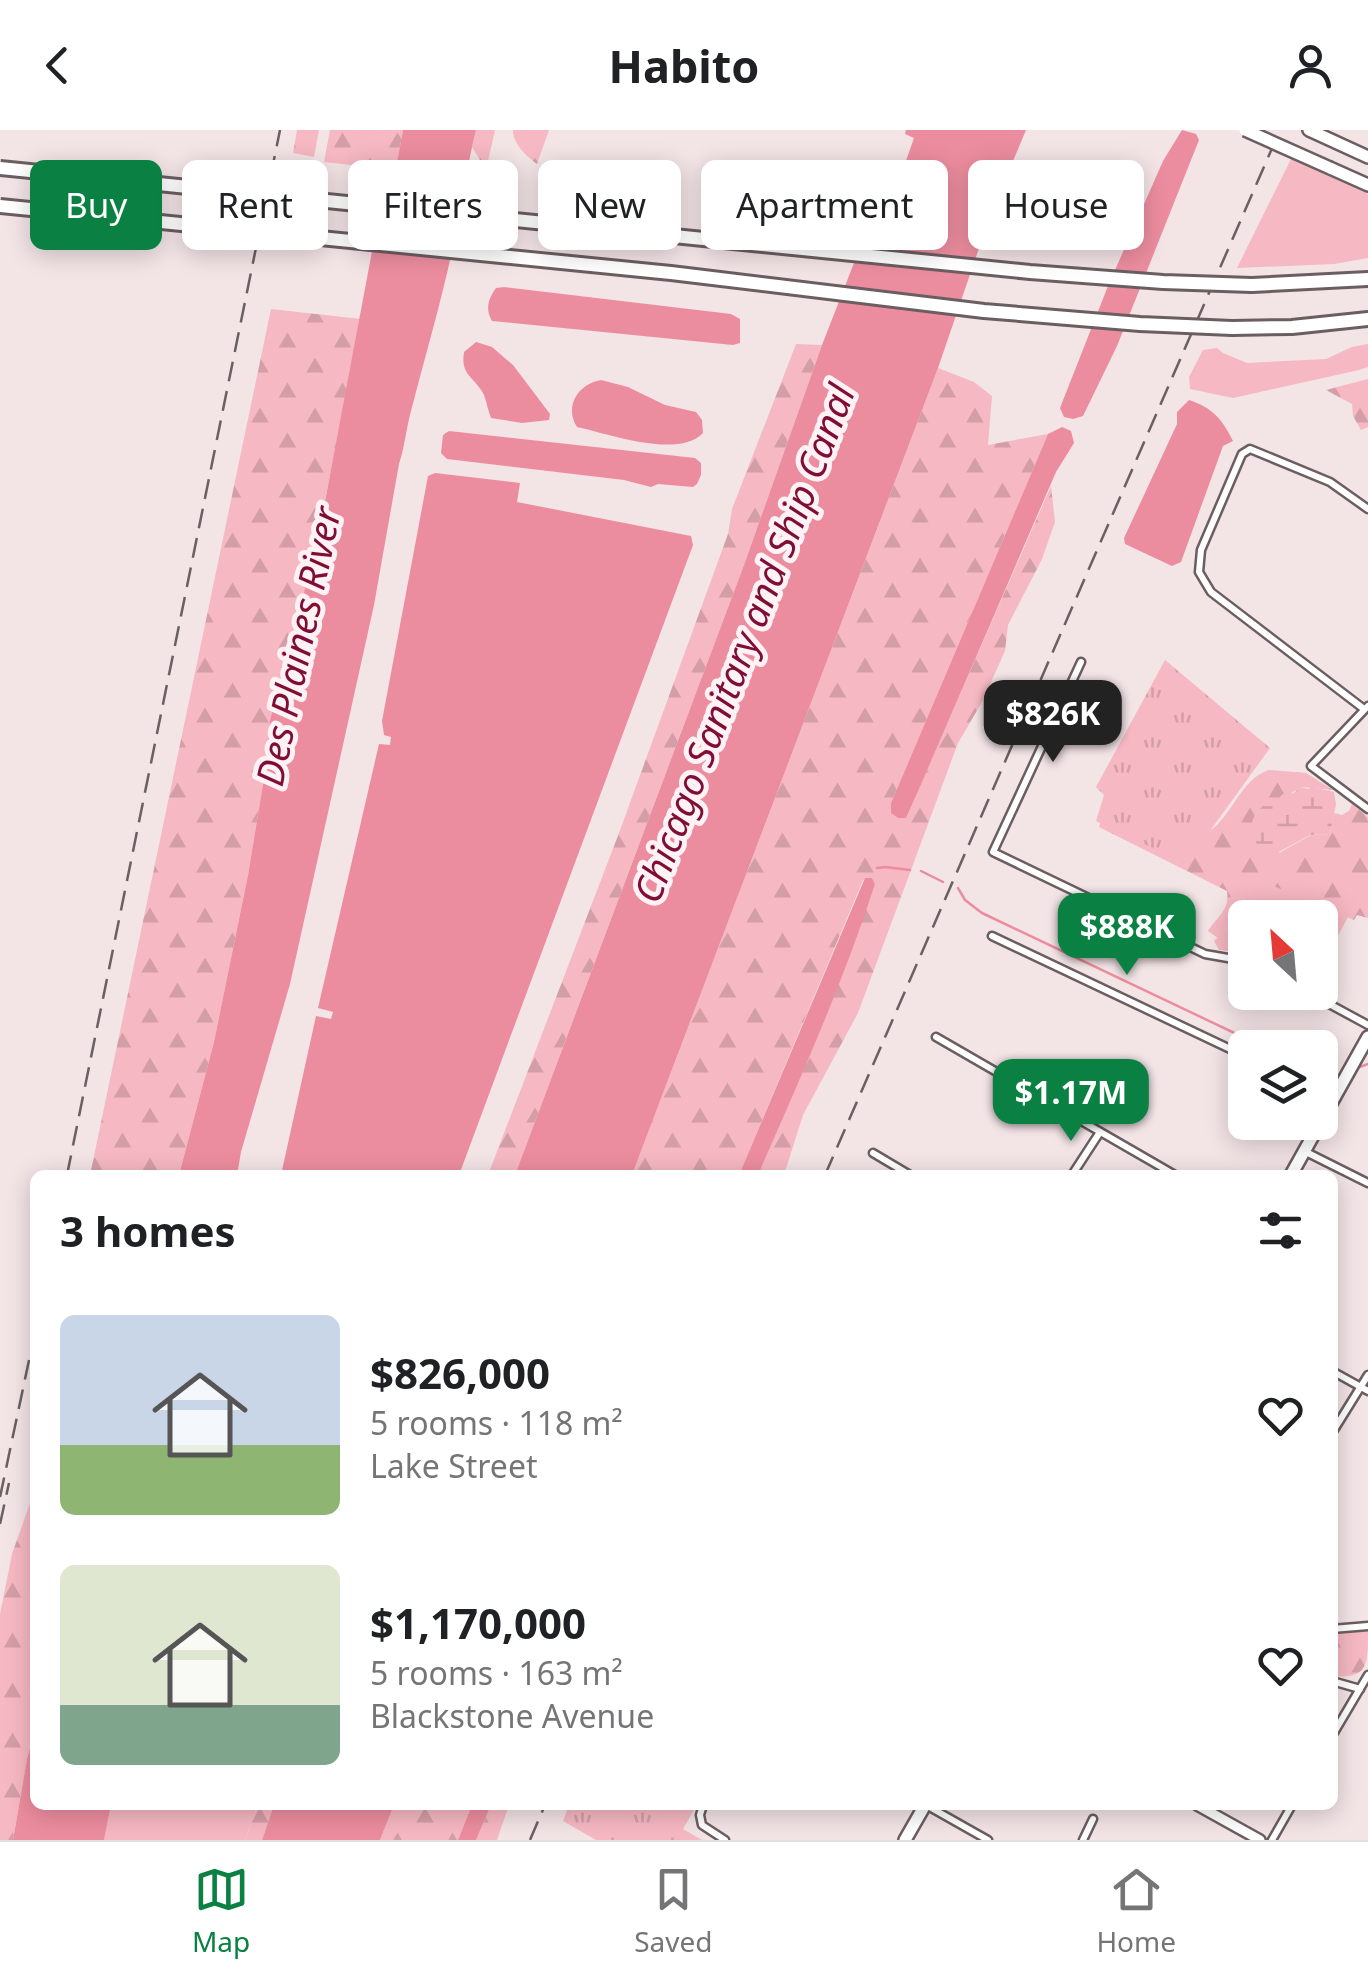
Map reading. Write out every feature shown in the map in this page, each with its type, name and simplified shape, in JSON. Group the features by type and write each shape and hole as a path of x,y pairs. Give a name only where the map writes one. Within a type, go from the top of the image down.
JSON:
{"highway":[{"path":"0,168 1030,272 1252,284 1368,279"},
{"path":"0,206 671,273 984,311 1140,324 1292,327 1368,319"}],"main road":[{"path":"1245,130 1368,185"},
{"path":"1309,130 1368,156"},
{"path":"1338,1093 1368,1037"},
{"path":"1294,1170 1311,1140"},
{"path":"905,1840 923,1810"}],"street":[{"path":"1368,510 1330,482 1250,449 1242,454 1201,550 1199,572 1211,592 1366,707 1310,766 1368,810"},
{"path":"1081,662 994,852 1204,954 1228,958"},
{"path":"992,936 1228,1048"},
{"path":"1338,1008 1368,1025"},
{"path":"936,1037 1166,1170"},
{"path":"1075,1170 1100,1132"},
{"path":"1305,1151 1368,1183"},
{"path":"873,1153 902,1170"},
{"path":"1338,1374 1368,1391"},
{"path":"1338,1423 1368,1375"},
{"path":"1338,1628 1368,1626"},
{"path":"1338,1726 1368,1675"},
{"path":"1338,1682 1360,1688"},
{"path":"702,1810 700,1820 705,1828 724,1840"},
{"path":"935,1810 988,1840"},
{"path":"1206,1810 1260,1840"},
{"path":"1272,1840 1289,1810"},
{"path":"1083,1840 1093,1819"}],"green space":[{"path":"297,130 319,130 314,157 293,153"},
{"path":"330,130 403,130 398,160 348,160 348,165 324,160"},
{"path":"476,130 495,130 488,160 480,160 472,147"},
{"path":"513,130 549,130 537,164 518,145"},
{"path":"1291,159 1368,194 1368,258 1334,264 1237,268"},
{"path":"271,309 361,319 311,570 270,720 248,875 214,1042 180,1170 91,1170"},
{"path":"796,344 822,345 744,565 517,1170 490,1170 619,833 728,534 732,509"},
{"path":"1368,344 1368,367 1359,370 1233,398 1190,389 1189,377 1203,350 1217,348 1247,363 1326,359"},
{"path":"938,368 974,382 992,396 988,445 1048,434 891,803 891,813 906,818 1051,486 1055,522 1042,559 1008,625 1005,651 958,743 858,1013 803,1115 786,1170 760,1170 875,884 872,878 863,880 741,1170 634,1170"},
{"path":"1368,379 1368,427 1361,430 1352,404 1326,390"},
{"path":"1165,660 1270,748 1186,864 1096,821 1104,795 1096,787"},
{"path":"1269,770 1306,773 1333,790 1302,787 1291,793 1279,853 1311,835 1330,834 1334,813 1342,815 1352,804 1368,817 1368,918 1357,915 1354,920 1338,913 1338,900 1307,900 1264,882 1253,888 1246,900 1228,900 1228,927 1218,938 1208,931 1225,908 1227,891 1099,827 1102,817 1203,835 1213,829 1258,775"},
{"path":"1301,787 1334,792 1336,804 1330,834 1310,835 1275,854 1257,846 1248,831 1256,812 1271,799 1278,800"},
{"path":"1264,881 1308,900 1245,900"},
{"path":"1338,913 1348,917 1338,936"},
{"path":"1227,928 1228,951 1219,950 1214,941"},
{"path":"30,1503 30,1748 13,1840 0,1840 0,1614 12,1554"},
{"path":"1368,1630 1364,1667 1353,1675 1338,1676 1338,1634"},
{"path":"110,1810 256,1810 245,1840 104,1840"},
{"path":"256,1810 272,1810 262,1840 245,1840"},
{"path":"392,1810 470,1810 458,1840 380,1840"},
{"path":"489,1810 507,1810 497,1840 476,1840"},
{"path":"567,1810 694,1810 683,1829 702,1840 596,1840 563,1821"}],"water":[{"path":"403,130 476,130 470,160 398,160"},
{"name":"Chicago Sanitary and Ship Canal","path":"906,130 1026,130 1013,160 968,160 968,250 978,250 938,368 634,1170 517,1170 859,250 948,250 948,160 906,160 914,138 905,134"},
{"path":"1182,130 1196,134 1199,140 1117,346 1083,416 1064,417 1060,408 1124,250 1144,250 1144,204"},
{"name":"Des Plaines River","path":"372,250 452,250 409,418 374,605 290,984 238,1170 180,1170 214,1042 248,875 270,720 317,544"},
{"path":"496,288 731,314 740,319 740,343 492,321 489,300"},
{"path":"476,342 492,347 513,365 550,414 549,420 522,423 491,418 484,395 464,366 464,352"},
{"path":"601,380 628,387 665,405 696,412 702,420 703,433 677,444 661,444 577,427 572,411 576,397 586,386"},
{"path":"1189,400 1216,415 1233,441 1223,446 1181,562 1172,566 1125,544 1124,538 1177,424 1177,412"},
{"path":"1062,427 1071,431 1074,443 1056,472 906,818 898,818 891,813 891,803 1048,434"},
{"path":"449,431 695,458 701,463 701,475 693,487 651,487 624,480 447,459 441,453 443,435"},
{"path":"435,473 520,483 517,502 691,536 693,545 461,1170 282,1170 316,1016 331,1019 333,1012 318,1008 379,744 390,745 391,737 384,735 382,721 428,476"},
{"path":"865,878 872,878 875,884 849,958 760,1170 741,1170"},
{"path":"30,1748 30,1810 110,1810 104,1840 13,1840"},
{"path":"272,1810 392,1810 380,1840 262,1840"},
{"path":"470,1810 489,1810 476,1840 458,1840"}],"waterway":[{"path":"877,868 910,870"},
{"path":"921,871 943,882"},
{"path":"958,888 965,900 982,913 1228,1030"},
{"path":"1357,1068 1368,1064"}],"railway":[{"path":"68,1170 280,130"},
{"path":"827,1170 1280,130"},
{"path":"0,1497 30,1356"},
{"path":"0,1524 9,1483"},
{"path":"530,1840 543,1810"}]}
